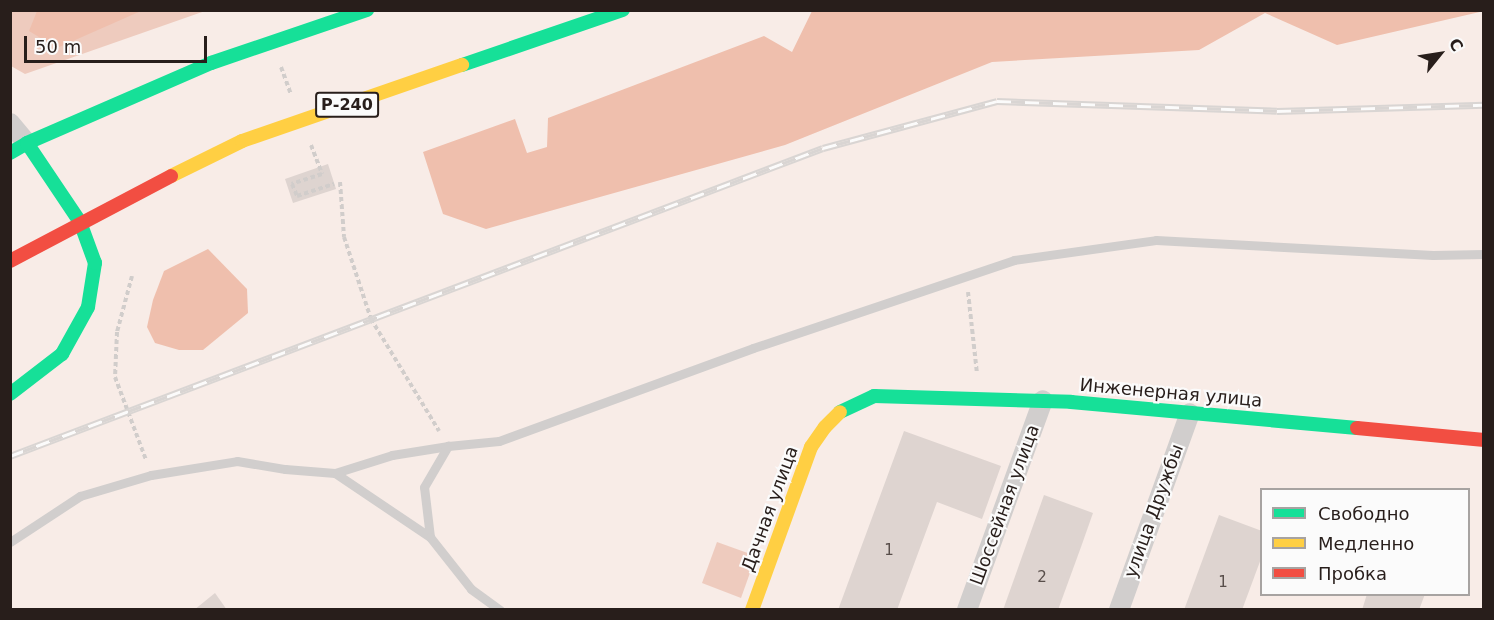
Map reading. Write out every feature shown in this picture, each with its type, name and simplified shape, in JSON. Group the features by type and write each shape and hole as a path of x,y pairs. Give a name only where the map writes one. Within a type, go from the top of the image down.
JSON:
{"main road":[{"path":"10,394 62,354 88,307 96,263 80,222 19,148 211,63 367,10"},
{"name":"Р-240","path":"10,261 80,222 242,141 623,10"},
{"name":"Инженерная улица","path":"856,403 874,396 1043,400 1484,440"},
{"name":"Дачная улица","path":"752,609 811,447 825,427 839,413 856,403"}],"street":[{"path":"10,123 19,148"},
{"name":"Шоссейная улица","path":"967,609 1043,400"},
{"name":"улица Дружбы","path":"1119,609 1190,413"}],"lane":[{"path":"10,542 80,496 151,475 237,461 285,469 335,473 392,455 499,441 753,348 1014,260 1156,240 1433,255 1484,254"},
{"path":"430,537 424,487 448,446"},
{"path":"335,473 430,537 471,589 500,609"}],"path":[{"path":"279,63 295,105"},
{"path":"308,136 322,174 292,184 297,196 334,184"},
{"path":"340,182 344,237 371,319 407,382 448,446"},
{"path":"132,276 117,332 115,377 151,475"},
{"path":"965,277 973,322 978,398"}],"shaded area":[{"path":"37,10 141,11 57,48 29,31"},
{"path":"11,11 205,11 25,74 11,66"},
{"path":"812,11 1484,11 1337,45 1265,13 1199,50 992,62 785,145 486,229 443,214 423,152 515,119 527,153 547,147 548,118 764,36 792,52"},
{"path":"208,249 247,289 248,313 203,350 179,350 155,343 147,327 153,300 164,271"},
{"path":"717,542 756,556 741,598 702,583"}],"building":[{"path":"328,164 336,189 293,203 285,179"},
{"path":"904,431 1001,466 982,519 937,502 897,610 838,610"},
{"path":"1044,495 1093,513 1081,547 1058,610 1003,610"},
{"path":"1219,515 1260,530 1260,561 1242,610 1184,610"},
{"path":"215,593 227,610 194,610"},
{"path":"1366,596 1424,596 1419,610 1362,610"}],"railway":[{"path":"10,456 823,148 997,101 1277,111 1484,105"}],"traffic: fast":[{"path":"10,153 27,143 211,63 367,10"},
{"path":"462,65 623,10"},
{"path":"10,394 62,354 88,307 95,263 80,222 27,143"},
{"path":"840,412 874,396 1071,402 1357,428"}],"traffic: slow":[{"path":"171,176 242,141 462,65"},
{"path":"752,610 811,447 825,427 840,412"}],"traffic: jam":[{"path":"10,261 171,176"},
{"path":"1357,428 1484,440"}]}
